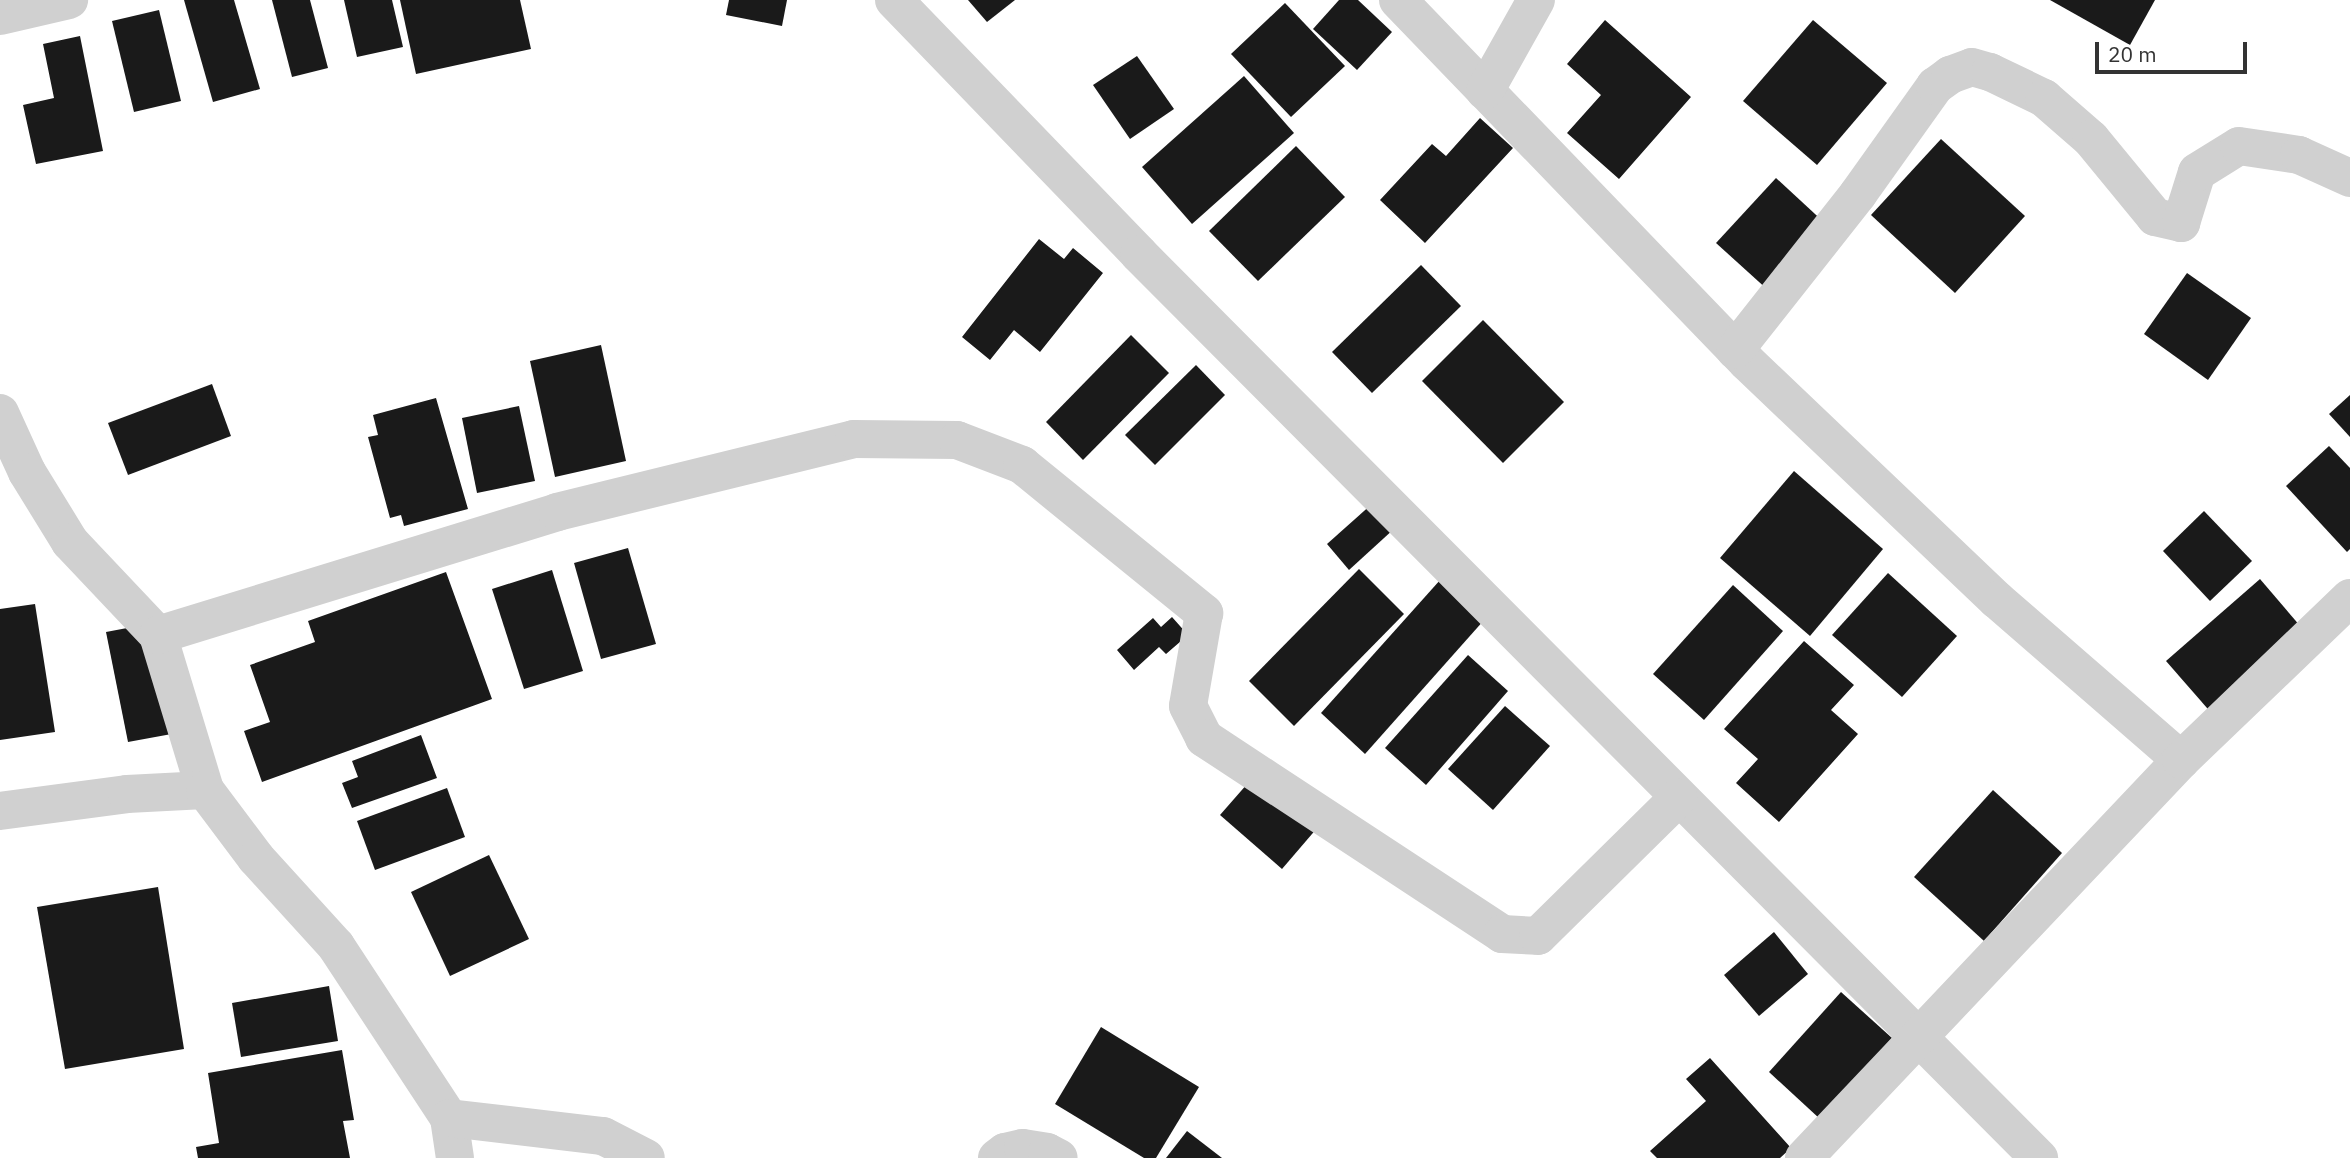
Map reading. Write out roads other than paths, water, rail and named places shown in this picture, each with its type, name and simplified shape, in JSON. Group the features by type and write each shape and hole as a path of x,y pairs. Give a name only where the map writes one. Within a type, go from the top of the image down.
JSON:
{"street":[{"path":"0,16 69,0"},
{"path":"1398,0 1735,350 1997,600 2181,760"},
{"path":"1485,91 1536,0"},
{"path":"897,1 1149,264 1915,1037 2039,1158"},
{"path":"1735,350 1858,194 1935,86 1950,75 1972,67 1990,72 2044,99 2091,139 2155,217 2181,223 2197,172 2239,146 2299,155 2350,178"},
{"path":"0,413 27,472 70,542 158,635 205,790 256,858 336,946 449,1118 455,1158"},
{"path":"158,635 557,512 854,439 957,440 1022,465 1204,613 1188,706 1204,738 1502,934 1538,936 1678,798"},
{"path":"1804,1158 1915,1037 2181,760 2350,598"},
{"path":"0,811 115,795 205,790"},
{"path":"449,1118 603,1136 646,1158"},
{"path":"997,1158 1005,1152 1023,1148 1047,1152 1059,1158"}]}
